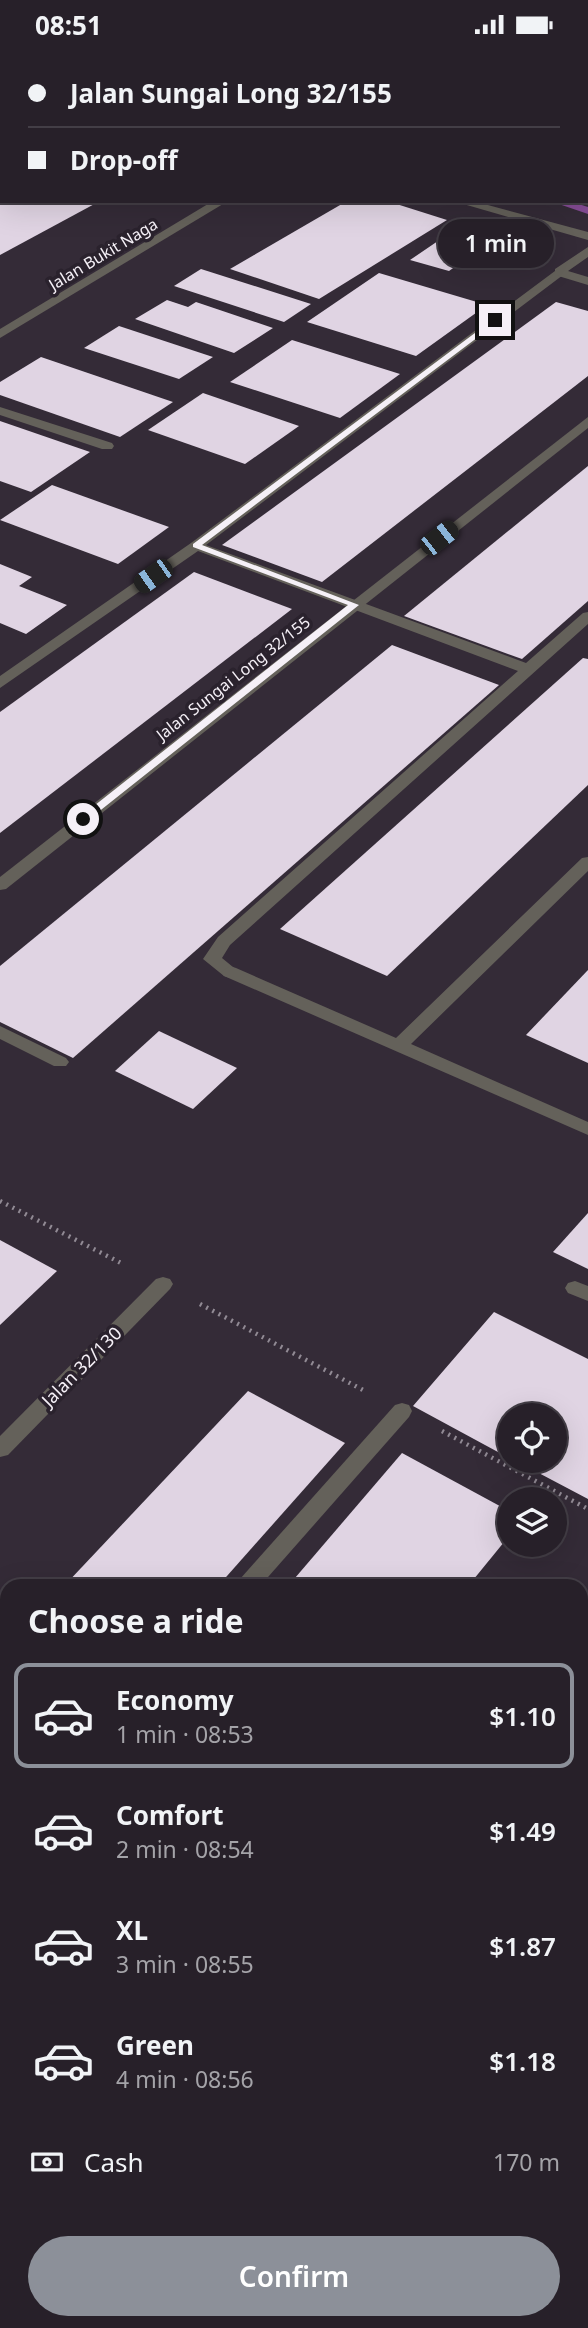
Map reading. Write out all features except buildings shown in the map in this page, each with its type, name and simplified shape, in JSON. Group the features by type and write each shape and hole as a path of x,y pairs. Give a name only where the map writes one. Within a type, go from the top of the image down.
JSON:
{"street":[{"name":"Jalan Bukit Naga","path":"0,334 219,203"},
{"path":"466,203 588,236"},
{"path":"490,210 500,203"},
{"path":"0,683 196,546 588,251"},
{"path":"559,272 588,281"},
{"path":"0,411 107,446"},
{"name":"Jalan Sungai Long 32/155","path":"0,885 588,421"},
{"path":"196,546 527,669"},
{"path":"398,1046 588,862"},
{"path":"230,972 588,1129"},
{"path":"0,1032 60,1062"},
{"name":"Jalan 32/130","path":"0,1449 163,1284"},
{"path":"253,1579 402,1411"}],"lane":[{"path":"230,972 212,959 224,941 527,669 584,625"}],"path":[{"path":"0,1201 163,1284"}],"waterway":[{"path":"562,203 588,211"}],"route":[{"path":"83,819 355,605 196,546 495,320"}]}
